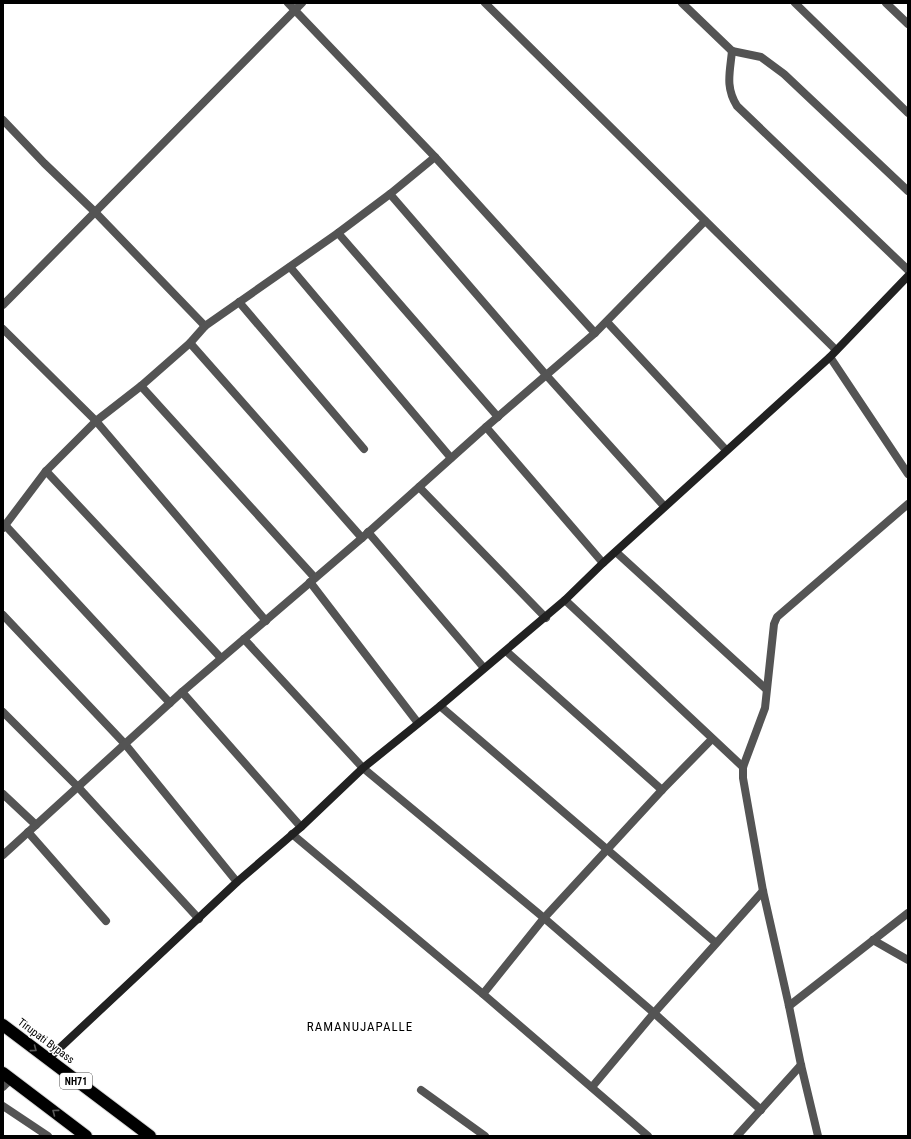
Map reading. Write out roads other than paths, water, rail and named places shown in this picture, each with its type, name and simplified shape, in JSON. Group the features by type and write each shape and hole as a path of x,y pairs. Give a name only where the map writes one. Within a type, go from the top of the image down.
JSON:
{"highway":[{"name":"Tirupati Bypass","path":"3,1025 150,1136"},
{"path":"6,1079 86,1136"}],"street":[{"path":"288,3 435,157 595,333"},
{"path":"3,305 302,3"},
{"path":"485,3 836,350"},
{"path":"682,3 732,51 762,57 772,63 908,191"},
{"path":"795,3 908,113"},
{"path":"886,3 908,24"},
{"path":"732,51 729,85 731,96 737,106 908,270"},
{"path":"3,120 44,163 95,212 205,326"},
{"path":"170,703 4,527 46,471 96,421 141,386 190,343 205,326 338,233 390,194 435,157"},
{"path":"390,194 547,376 664,506"},
{"path":"3,855 182,692 365,535 486,427 547,376 595,333 705,221"},
{"path":"338,233 498,417"},
{"path":"290,267 452,458"},
{"path":"48,1059 237,882 301,827 363,768 546,618 664,506 830,357 908,276"},
{"path":"239,302 364,449"},
{"path":"607,322 726,450"},
{"path":"3,329 96,421 266,620"},
{"path":"190,343 484,668"},
{"path":"830,357 908,474"},
{"path":"141,386 313,580 418,723"},
{"path":"486,427 603,563"},
{"path":"46,471 221,658"},
{"path":"418,487 546,618"},
{"path":"818,1136 763,891 743,778 743,767 765,708 774,624 777,617 908,504"},
{"path":"616,552 766,689"},
{"path":"565,600 743,767"},
{"path":"3,615 125,744 237,882"},
{"path":"244,639 363,768 544,918 654,1013 761,1110"},
{"path":"506,651 662,790"},
{"path":"182,692 301,827"},
{"path":"440,706 716,943"},
{"path":"3,712 78,787 199,919"},
{"path":"483,994 544,918 662,790 712,739"},
{"path":"3,794 36,825"},
{"path":"28,832 106,921"},
{"path":"292,834 483,994 648,1136"},
{"path":"592,1087 654,1013 763,891"},
{"path":"789,1006 908,912"},
{"path":"873,940 908,960"},
{"path":"737,1136 801,1065"},
{"path":"421,1090 485,1136"},
{"path":"3,1106 48,1136"}],"district":[{"name":"RAMANUJAPALLE","path":"360,1026"}]}
